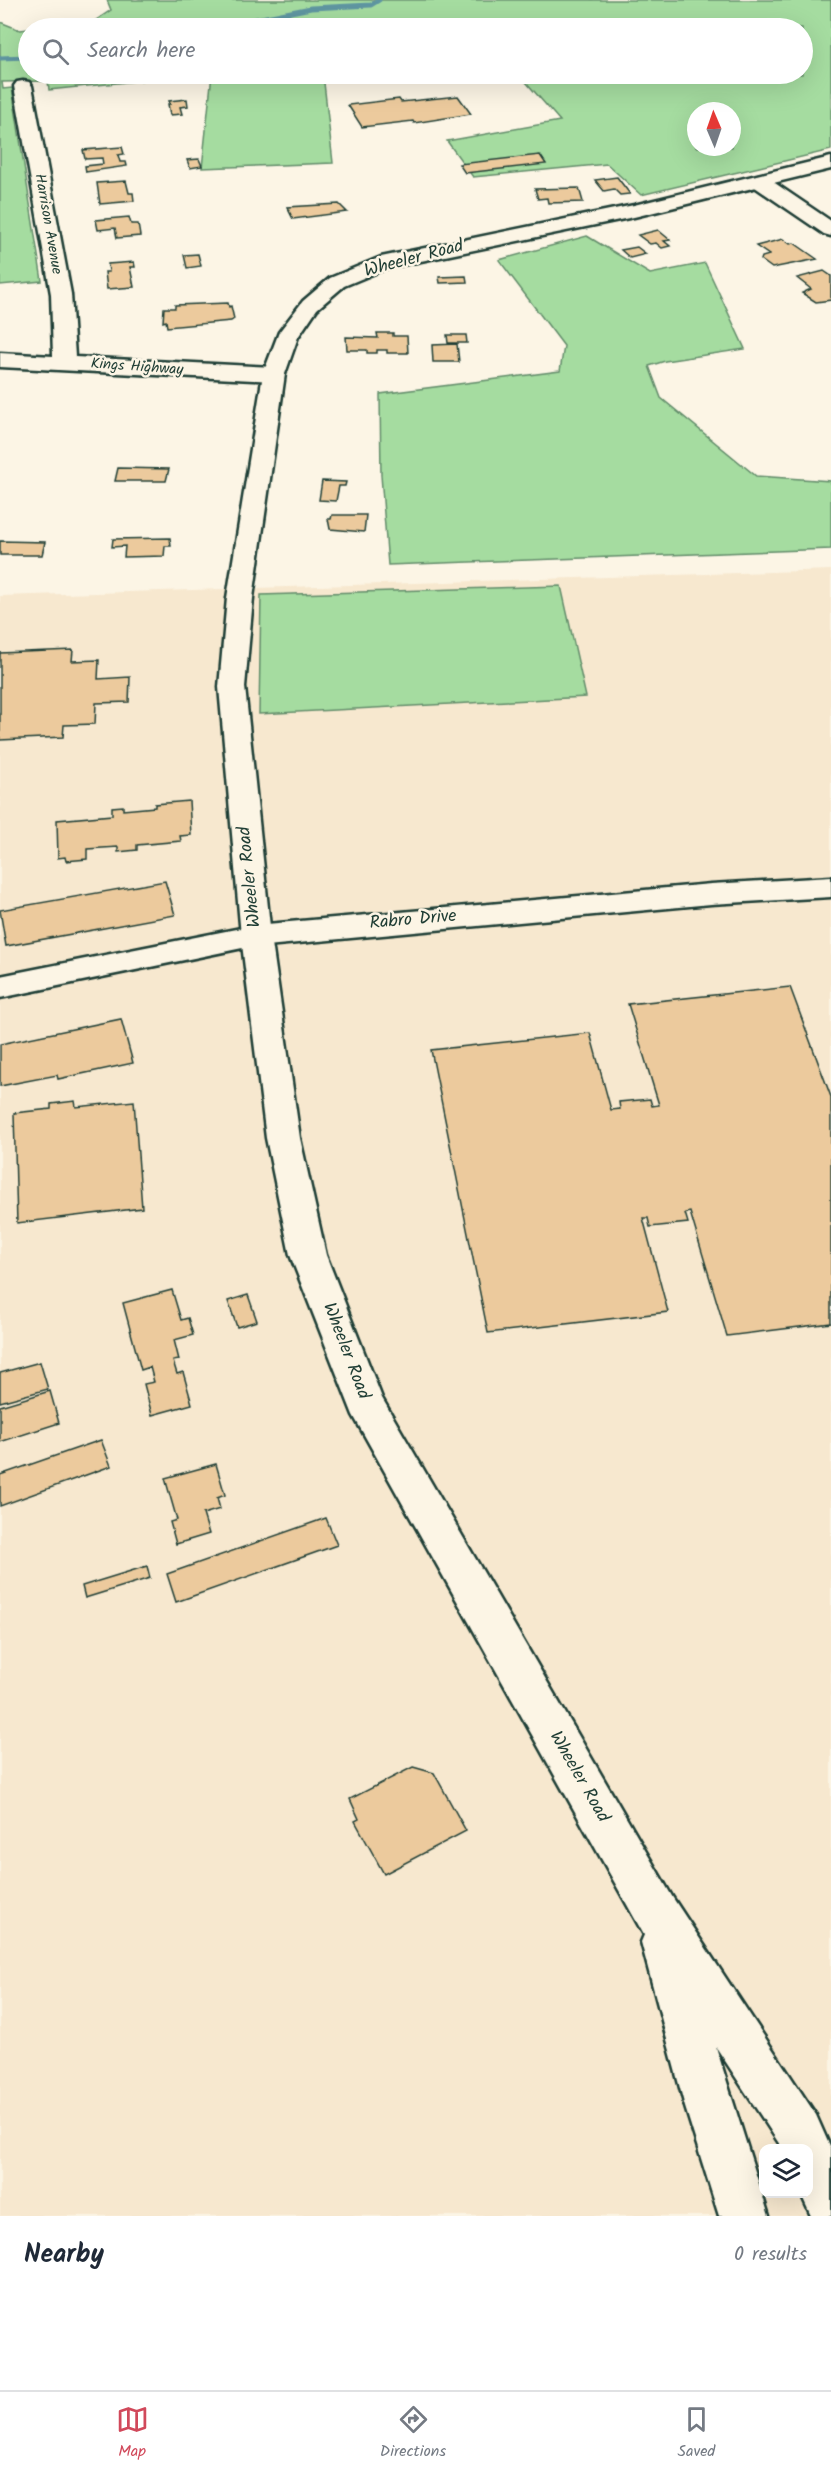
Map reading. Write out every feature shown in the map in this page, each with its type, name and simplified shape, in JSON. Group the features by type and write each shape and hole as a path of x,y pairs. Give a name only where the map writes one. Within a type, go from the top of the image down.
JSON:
{"main road":[{"name":"Harrison Avenue","path":"23,86 61,294 64,362"},
{"name":"Wheeler Road","path":"804,2144 799,2132 657,1914 366,1404 308,1256 284,1138 256,936 232,687 240,598 274,374 287,336 310,305 337,282 381,263 634,211 831,163"},
{"path":"759,181 831,230"},
{"name":"Kings Highway","path":"0,360 274,374"},
{"name":"Rabro Drive","path":"0,987 256,936 711,894 831,887"},
{"name":"Wheeler Road","path":"657,1914 709,2107 744,2216"},
{"path":"813,2165 831,2205"}],"shaded area":[{"path":"831,570 831,2216 0,2216 0,596"}],"green space":[{"path":"107,0 831,0 831,150 641,195 607,164 473,177 447,141 560,121 528,84 813,84 813,18 99,18 111,10"},
{"path":"0,22 18,29 18,82 2,82 3,89 12,88 42,281 0,285"},
{"path":"48,84 108,84 49,90"},
{"path":"211,84 324,84 333,163 202,168"},
{"path":"587,236 650,274 705,263 745,349 665,361 649,366 661,398 756,476 831,481 831,549 388,565 381,475 380,394 560,371 564,346 499,260"},
{"path":"561,586 586,697 259,714 261,595"}],"building":[{"path":"458,96 471,114 414,123 413,121 362,127 348,105 399,99 401,102"},
{"path":"187,99 188,106 180,107 182,114 170,115 169,101"},
{"path":"122,147 124,154 118,155 120,162 126,162 127,166 86,172 85,166 103,164 102,158 85,159 83,150"},
{"path":"540,155 546,164 465,173 459,164"},
{"path":"199,159 202,166 190,168 187,160"},
{"path":"617,177 630,194 620,195 614,189 604,191 595,180"},
{"path":"126,181 129,193 133,193 134,201 100,204 97,183"},
{"path":"579,188 583,202 548,203 547,198 538,199 535,189"},
{"path":"339,204 347,212 293,219 287,207"},
{"path":"129,217 131,224 138,224 140,236 117,238 115,228 98,230 96,220"},
{"path":"658,230 670,240 664,241 670,246 662,248 656,243 650,244 638,235"},
{"path":"783,239 790,244 794,243 817,259 772,268 761,260 762,257 769,255 756,246"},
{"path":"637,247 646,254 630,258 621,250"},
{"path":"198,254 201,266 187,268 184,255"},
{"path":"134,262 135,267 130,267 134,287 107,289 105,272 109,272 108,264"},
{"path":"824,271 831,276 831,300 816,302 802,293 811,289 797,278"},
{"path":"466,276 467,282 440,283 439,277"},
{"path":"228,303 234,319 231,321 167,327 166,321 163,322 164,308 175,308 175,305"},
{"path":"377,333 407,336 408,353 387,353 387,350 377,350 377,353 367,353 367,350 347,350 346,337 378,338"},
{"path":"447,335 466,335 467,343 448,343"},
{"path":"457,344 459,362 433,362 432,345"},
{"path":"118,468 169,469 166,481 115,481"},
{"path":"322,481 346,482 345,486 339,486 336,501 319,500"},
{"path":"332,515 366,515 364,532 330,529 328,519 331,519"},
{"path":"170,538 171,546 165,546 164,556 124,557 125,546 112,547 113,539"},
{"path":"0,541 45,542 42,555 0,555"},
{"path":"73,650 72,661 99,660 98,679 130,677 129,702 96,703 95,724 64,725 63,737 0,740 0,653"},
{"path":"189,801 191,835 180,836 181,841 137,845 137,850 118,852 118,847 87,849 87,859 66,861 65,857 58,858 57,820 112,815 112,807 123,806 123,810"},
{"path":"165,881 175,915 6,946 0,910"},
{"path":"790,987 831,1097 831,1323 727,1336 690,1212 685,1213 688,1223 650,1227 648,1218 643,1218 668,1312 488,1333 431,1050 590,1033 611,1110 620,1109 619,1102 650,1099 652,1106 659,1105 628,1004"},
{"path":"121,1019 133,1063 58,1079 57,1075 0,1086 0,1044"},
{"path":"75,1101 76,1107 134,1101 142,1208 17,1223 14,1113 51,1109 51,1104"},
{"path":"172,1290 181,1320 188,1318 193,1335 174,1340 179,1360 173,1361 177,1374 183,1372 192,1404 152,1415 144,1384 154,1382 150,1367 141,1370 123,1303"},
{"path":"248,1295 257,1321 237,1327 228,1301"},
{"path":"40,1362 48,1389 0,1402 0,1373"},
{"path":"50,1391 59,1423 0,1442 0,1406"},
{"path":"101,1440 111,1466 0,1506 0,1475"},
{"path":"216,1464 225,1495 217,1498 220,1509 203,1514 209,1534 176,1544 170,1522 177,1520 165,1478"},
{"path":"326,1518 337,1545 176,1602 167,1574"},
{"path":"147,1566 150,1578 85,1598 82,1586"},
{"path":"413,1767 434,1773 466,1831 384,1874 355,1821 359,1819 350,1799"}],"waterway":[{"path":"261,18 311,8 371,5 379,0"},
{"path":"0,58 18,57"}]}
